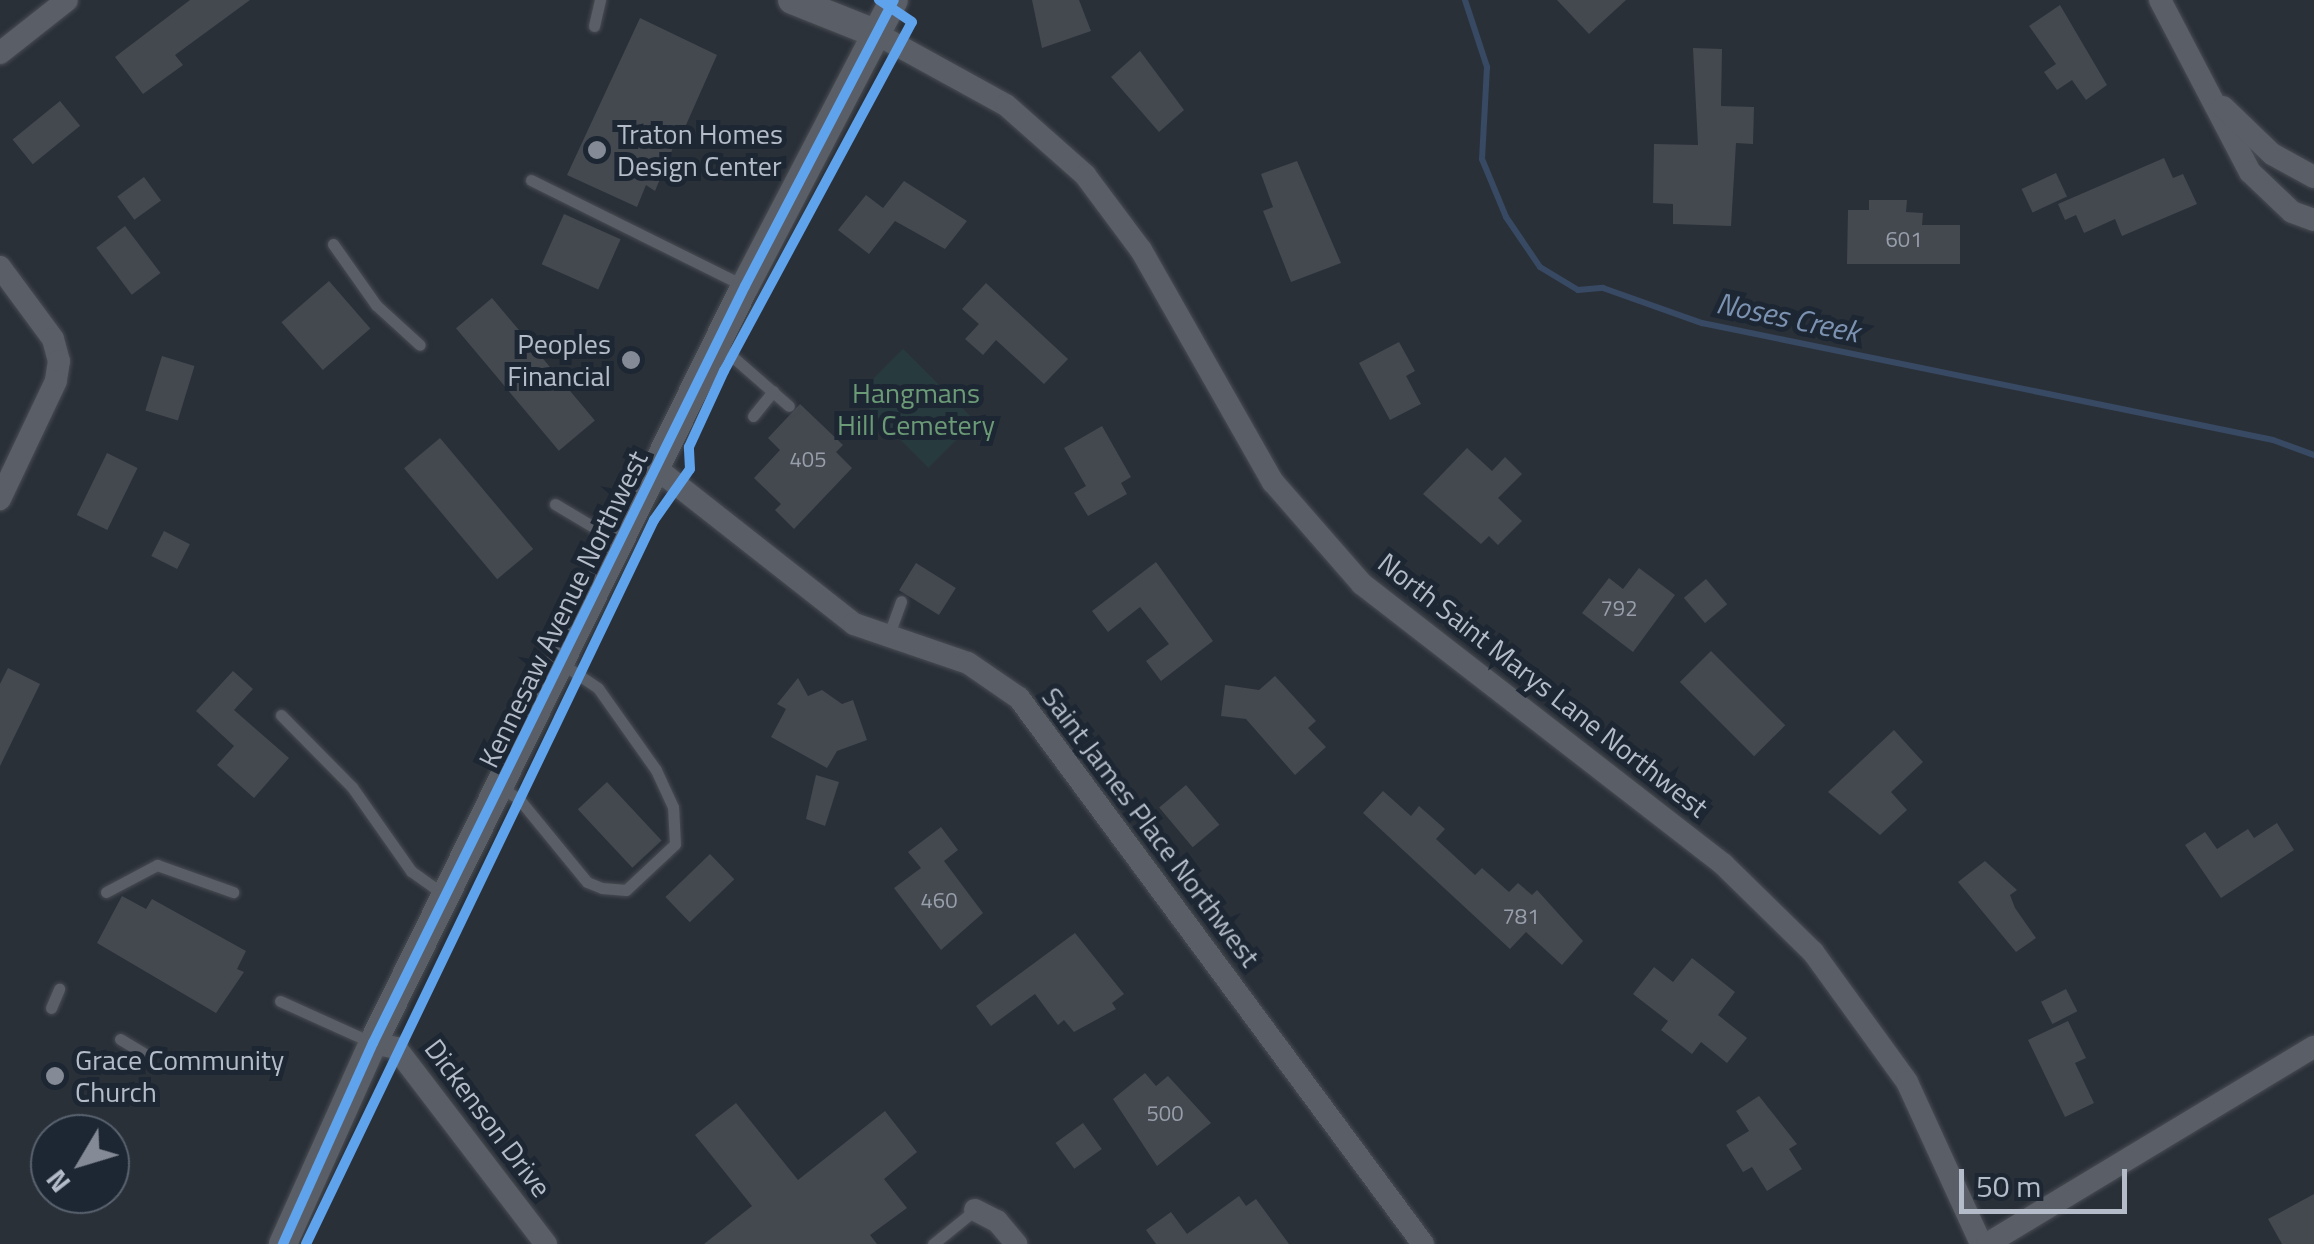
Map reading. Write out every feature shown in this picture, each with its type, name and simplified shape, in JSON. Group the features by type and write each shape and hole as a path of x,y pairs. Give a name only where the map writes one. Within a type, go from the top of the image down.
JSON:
{"street":[{"path":"0,52 67,0"},
{"path":"792,0 875,33"},
{"name":"Kennesaw Avenue Northwest","path":"283,1244 373,1042 745,286 894,0"},
{"path":"2160,0 2212,102 2267,192 2314,220"},
{"name":"North Saint Marys Lane Northwest","path":"875,33 1006,105 1085,175 1141,250 1273,482 1362,584 1724,864 1813,952 1907,1082 1984,1244"},
{"path":"2212,102 2272,154 2314,177"},
{"path":"0,267 54,340 58,361 56,381 0,499"},
{"name":"Saint James Place Northwest","path":"657,469 741,529 837,612 888,637 968,664 1019,698 1423,1244"},
{"name":"Dickenson Drive","path":"373,1042 396,1048 546,1244"},
{"path":"1984,1244 2262,1073 2314,1047"},
{"path":"976,1210 998,1221 1016,1244"}],"lane":[{"path":"594,26 600,0"},
{"path":"531,180 745,286"},
{"path":"333,244 376,305 420,345"},
{"path":"718,344 790,406"},
{"path":"752,416 773,392"},
{"path":"555,504 620,544"},
{"path":"888,637 901,600"},
{"path":"500,787 519,799 587,882 602,888 626,890 675,844 673,807 656,770 598,688 561,663"},
{"path":"281,715 352,786 411,871 446,896"},
{"path":"106,892 158,865 233,892"},
{"path":"51,1008 59,989"},
{"path":"280,1001 373,1042"},
{"path":"120,1039 147,1055"},
{"path":"933,1244 976,1210"}],"green space":[{"name":"Hangmans Hill Cemetery","path":"903,349 975,421 928,468 856,396"}],"building":[{"path":"190,0 250,0 175,55 183,65 143,94 115,57"},
{"path":"1032,0 1079,0 1091,31 1042,48"},
{"path":"1557,0 1626,0 1589,34"},
{"path":"2060,5 2107,85 2086,100 2072,80 2057,90 2044,72 2056,64 2029,26"},
{"path":"640,18 717,55 686,125 695,133 688,149 675,143 655,191 646,185 637,207 567,175"},
{"path":"1693,48 1722,49 1721,106 1754,107 1753,144 1736,143 1731,226 1673,224 1673,204 1653,203 1654,144 1698,145"},
{"path":"1140,51 1184,110 1159,132 1111,77"},
{"path":"60,101 80,126 33,164 13,139"},
{"path":"2164,158 2173,178 2183,174 2197,204 2122,236 2115,219 2084,233 2076,215 2065,220 2058,204"},
{"path":"1297,161 1341,263 1291,282 1263,211 1273,207 1261,174"},
{"path":"2056,173 2067,197 2033,213 2022,189"},
{"path":"144,177 161,200 134,220 117,196"},
{"path":"904,181 967,221 945,249 895,221 869,254 838,230 866,195 883,208"},
{"path":"1869,200 1907,200 1906,212 1923,213 1922,225 1960,225 1960,264 1847,264 1848,210 1869,210"},
{"path":"564,214 621,239 598,289 542,264"},
{"path":"125,226 161,273 132,295 96,248"},
{"path":"329,281 370,329 323,370 281,322"},
{"path":"986,283 1068,359 1044,384 996,340 983,355 965,339 979,324 962,309"},
{"path":"492,298 595,421 559,451 456,328"},
{"path":"1399,342 1415,371 1406,376 1421,404 1390,420 1359,363"},
{"path":"162,356 195,366 178,420 145,411"},
{"path":"800,404 843,445 836,452 852,468 794,529 775,510 781,504 754,478 780,450 768,438"},
{"path":"1102,426 1131,477 1121,483 1127,494 1088,516 1074,493 1086,486 1064,448"},
{"path":"440,438 533,549 497,579 404,468"},
{"path":"1467,448 1492,471 1505,457 1522,474 1498,498 1522,521 1498,545 1489,536 1481,544 1423,494"},
{"path":"107,453 138,468 107,530 77,515"},
{"path":"164,531 190,544 177,569 151,556"},
{"path":"1156,562 1213,641 1161,681 1146,661 1169,644 1140,607 1108,632 1092,611"},
{"path":"916,563 956,588 939,615 899,590"},
{"path":"1639,568 1675,595 1633,652 1582,613 1609,578 1623,589"},
{"path":"1706,579 1727,604 1705,623 1684,598"},
{"path":"1711,651 1785,725 1754,756 1680,682"},
{"path":"8,668 40,684 0,766 0,684"},
{"path":"233,671 253,689 234,710 289,758 254,798 217,765 234,746 196,711"},
{"path":"1275,676 1316,721 1308,728 1326,747 1295,775 1246,719 1221,716 1225,685 1259,690"},
{"path":"798,678 808,696 822,690 842,704 853,700 867,740 837,751 827,768 771,737 786,709 777,704"},
{"path":"1894,730 1923,762 1891,792 1907,810 1880,835 1828,792"},
{"path":"816,775 839,782 825,826 806,819"},
{"path":"607,782 662,841 632,868 578,809"},
{"path":"1186,785 1219,825 1193,847 1159,807"},
{"path":"1383,791 1411,816 1419,806 1445,829 1436,839 1475,875 1482,868 1509,892 1518,883 1532,895 1537,890 1583,941 1562,965 1526,932 1510,949 1363,813"},
{"path":"2277,823 2294,850 2221,898 2185,845 2205,832 2217,849 2248,829 2254,838"},
{"path":"941,827 958,850 944,861 983,913 941,950 894,888 921,868 908,852"},
{"path":"710,854 734,879 690,922 665,897"},
{"path":"1985,861 2017,890 2010,895 2015,908 2036,938 2016,952 1958,882"},
{"path":"122,896 146,909 152,899 246,951 237,969 244,972 216,1013 97,943"},
{"path":"1075,933 1124,994 1112,1003 1116,1009 1074,1032 1064,1020 1058,1025 1035,994 991,1026 976,1006"},
{"path":"1692,958 1735,992 1718,1015 1747,1038 1727,1063 1701,1042 1692,1054 1661,1030 1668,1021 1633,994 1654,967 1673,982"},
{"path":"2066,989 2077,1011 2052,1024 2041,1002"},
{"path":"2068,1021 2086,1058 2075,1063 2094,1103 2065,1117 2028,1040"},
{"path":"1145,1073 1156,1086 1168,1076 1211,1123 1157,1166 1113,1099"},
{"path":"1759,1096 1797,1144 1789,1149 1802,1169 1767,1191 1752,1167 1743,1172 1726,1145 1749,1131 1736,1111"},
{"path":"736,1103 798,1180 885,1111 917,1152 884,1179 907,1208 870,1235 877,1244 704,1244 752,1206 695,1135"},
{"path":"1083,1123 1102,1149 1074,1169 1055,1143"},
{"path":"2314,1194 2314,1244 2282,1244 2268,1219"},
{"path":"1239,1196 1246,1206 1256,1199 1289,1244 1156,1244 1146,1230 1171,1212 1187,1234"}],"waterway":[{"name":"Noses Creek","path":"1465,0 1487,67 1482,159 1506,217 1540,267 1578,290 1603,288 1702,323 2273,440 2314,455"}],"cycle path":[{"path":"306,1244 654,520 690,469 689,447 724,371 912,22 879,0"},
{"path":"283,1244 373,1043 745,286 894,0"}],"place":[{"name":"Traton Homes Design Center","path":"597,150"},
{"name":"Peoples Financial","path":"631,360"},
{"name":"Grace Community Church","path":"55,1076"}]}
